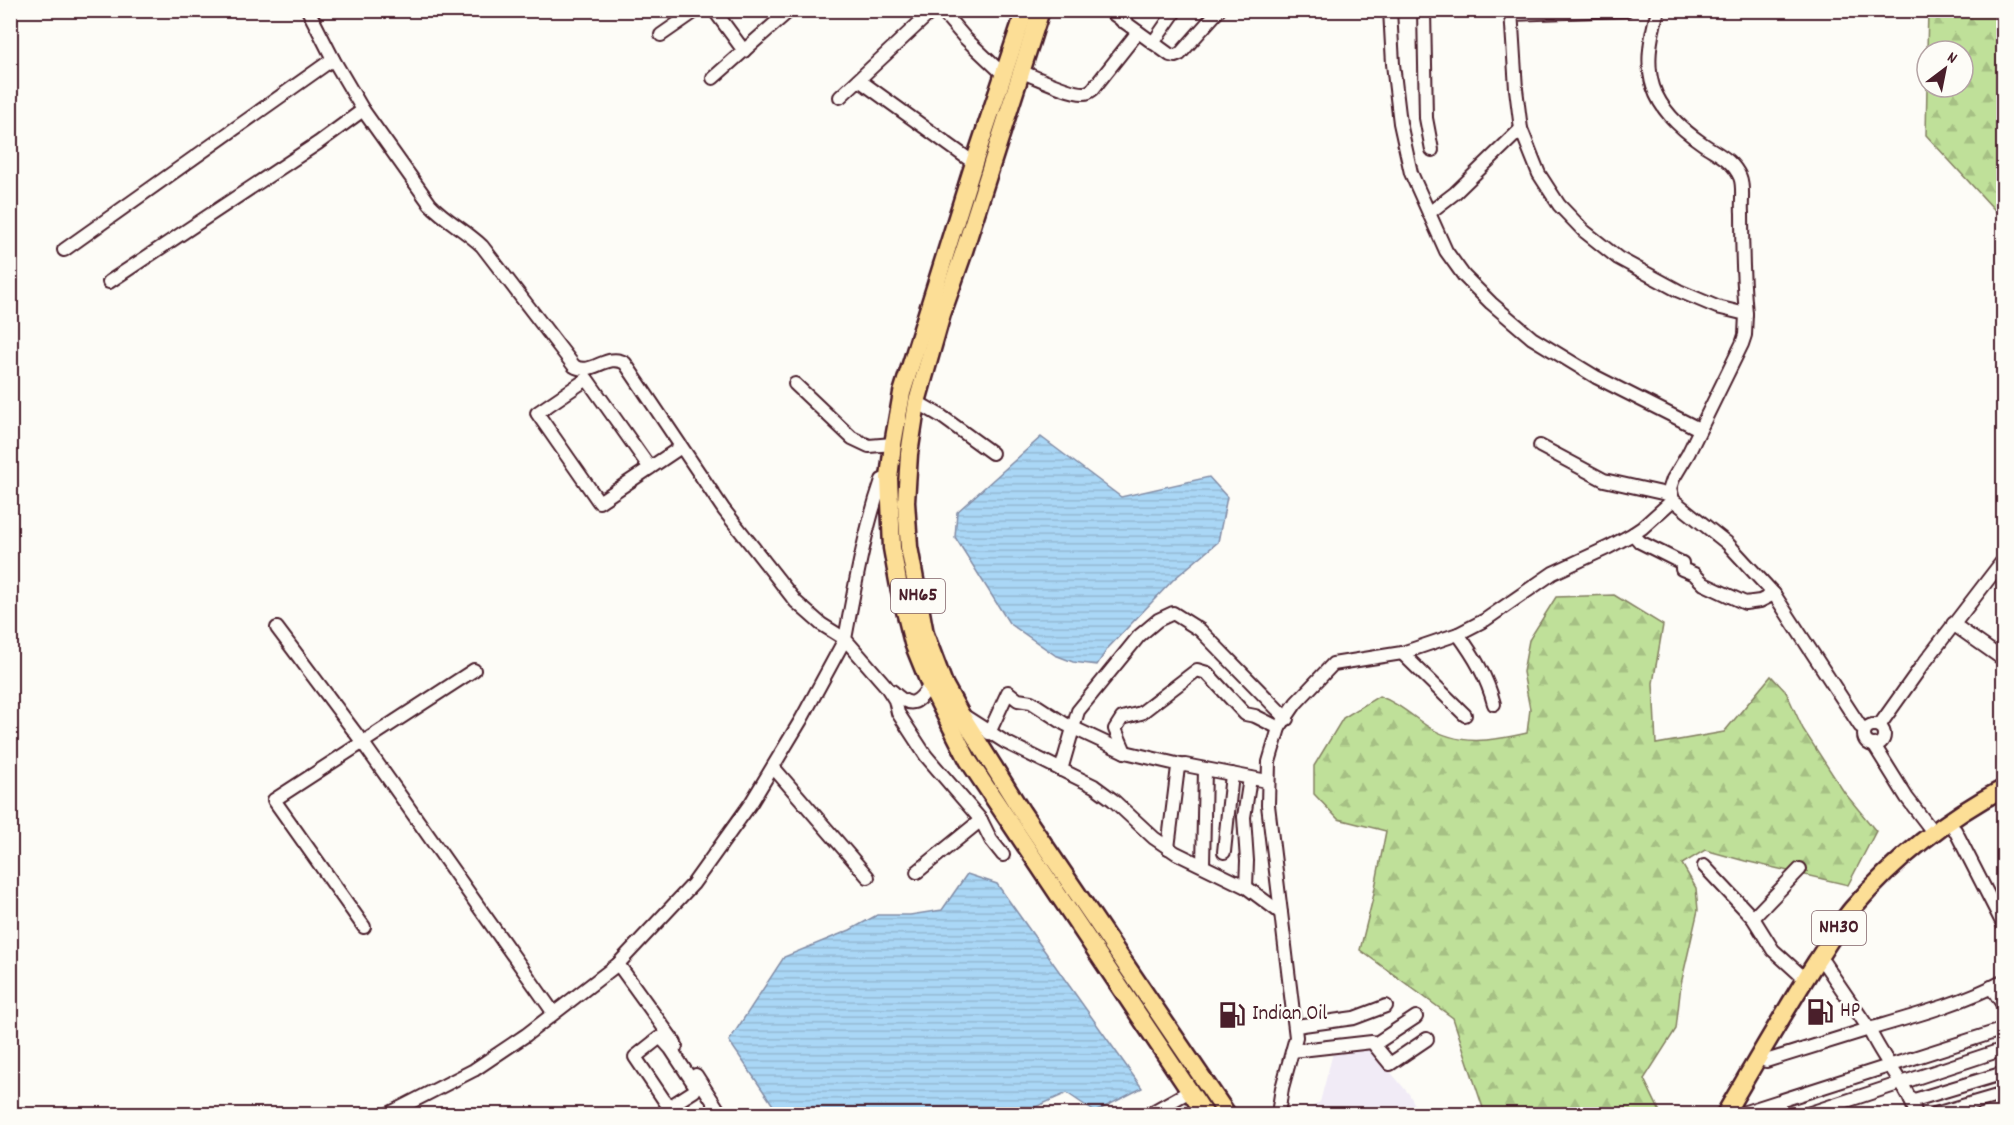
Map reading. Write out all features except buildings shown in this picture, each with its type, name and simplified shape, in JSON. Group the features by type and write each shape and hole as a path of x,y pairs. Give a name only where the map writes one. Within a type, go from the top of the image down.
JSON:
{"highway":[{"name":"NH65","path":"1041,10 942,314 917,402 909,454 906,502 909,547 926,634 944,684 960,713 1022,812 1227,1114"},
{"name":"NH65","path":"1020,14 902,393 892,444 889,478 892,549 913,643 930,685 968,760 1205,1114"},
{"name":"NH30","path":"1725,1114 1805,979 1890,868 1933,832 1964,810 2004,788"},
{"name":"NH30","path":"1737,1114 1847,924 1897,874 1955,830 2004,800"}],"street":[{"path":"308,10 363,110 429,204 482,246 567,360 579,369 586,370 612,360 621,360 625,363 724,510 796,602 821,624 845,639 898,697 908,703 915,702 921,698 930,685"},
{"path":"662,35 697,10"},
{"path":"714,10 744,51"},
{"path":"712,78 790,10"},
{"path":"840,97 933,10"},
{"path":"941,10 965,39 1003,74"},
{"path":"1108,10 1125,16 1138,32 1175,56 1180,54 1219,10"},
{"path":"1154,43 1176,10"},
{"path":"1390,10 1400,123 1411,173 1446,251 1464,276 1532,338 1596,377 1699,429"},
{"path":"1424,10 1426,118 1432,150"},
{"path":"1626,10 1511,12 1521,129 1539,174 1558,205 1584,231 1618,258 1679,291 1717,307 1746,314"},
{"path":"1658,10 1649,51 1650,84 1673,122 1732,164 1741,179 1746,314 1742,344 1673,478 1670,488 1672,497"},
{"path":"1022,72 1071,90 1088,93 1138,32"},
{"path":"64,250 333,59"},
{"path":"859,80 974,163"},
{"path":"109,282 318,143 363,110"},
{"path":"1429,213 1455,193 1521,129"},
{"path":"650,468 587,379 537,413 598,502 650,468 681,447"},
{"path":"795,384 852,438 869,446 892,444"},
{"path":"917,402 941,416 992,453"},
{"path":"1540,446 1604,480 1672,497 1727,543 1774,594 1837,692 1860,726 1865,729"},
{"path":"388,1114 474,1070 526,1035 618,964 693,884 751,803 845,639 859,564 875,501 882,480 889,478"},
{"path":"1278,1114 1282,1088 1296,1038 1296,1026 1268,805 1267,781 1269,762 1283,724 1296,703 1333,664 1402,653 1458,634 1485,620 1553,573 1633,534 1642,528 1672,497"},
{"path":"1633,534 1640,542 1682,563 1682,569 1694,574 1704,584 1745,603 1760,601 1774,594"},
{"path":"1880,726 1953,624 2000,572 2004,559"},
{"path":"1061,770 1075,728 1078,711 1139,636 1158,620 1173,613 1200,630 1283,724"},
{"path":"1953,624 2004,660"},
{"path":"277,628 363,743 553,1012"},
{"path":"1458,634 1475,657 1489,683 1494,704"},
{"path":"1402,653 1465,715"},
{"path":"364,927 274,800 474,670"},
{"path":"1125,752 1115,729 1122,718 1141,713 1197,670 1207,673 1245,714 1283,724"},
{"path":"886,686 895,700 898,713 926,756 981,820 991,840 1003,855"},
{"path":"989,734 1008,692 1018,700 1031,702 1065,724 1125,752 1267,781"},
{"path":"960,713 989,734 1094,786 1120,806 1143,830 1168,848 1246,887 1281,913"},
{"path":"1865,729 1870,725 1880,726"},
{"path":"1874,745 1881,743 1884,737 1880,726"},
{"path":"1865,729 1865,740 1874,745 1907,798 1933,832"},
{"path":"1168,848 1176,790 1176,771 1181,765"},
{"path":"773,767 868,877"},
{"path":"1203,865 1205,769"},
{"path":"1224,852 1232,774"},
{"path":"1246,887 1244,817 1250,778"},
{"path":"917,872 981,820"},
{"path":"1955,830 2004,926"},
{"path":"1704,866 1753,918 1773,950 1805,979"},
{"path":"1753,918 1800,869"},
{"path":"1824,963 1869,1029 1876,1046 1892,1066 1916,1114"},
{"path":"618,964 674,1048 697,1090 721,1114"},
{"path":"1766,1061 1936,1008 2004,981"},
{"path":"1991,987 2004,1006"},
{"path":"1296,1026 1354,1018 1386,1006"},
{"path":"1375,1044 1416,1017"},
{"path":"1737,1114 2004,1029"},
{"path":"674,1048 659,1038 635,1055 635,1059 669,1105 697,1090"},
{"path":"1292,1052 1364,1041 1375,1044 1390,1064 1427,1040"},
{"path":"1807,1114 2004,1050"},
{"path":"1911,1101 2004,1073"},
{"path":"670,1114 697,1090"},
{"path":"1149,1114 1190,1090"},
{"path":"1935,1114 2004,1094"}],"shaded area":[{"path":"1367,1044 1409,1094 1420,1114 1302,1114 1320,1102 1334,1049"}],"green space":[{"path":"1928,11 2003,11 2003,219 1926,135 1927,99 1975,99 1975,39 1927,39"},
{"path":"1614,595 1663,625 1653,683 1656,744 1724,732 1771,676 1786,692 1803,729 1844,792 1876,831 1848,885 1705,850 1682,864 1696,888 1698,910 1681,984 1676,1029 1644,1079 1661,1114 1485,1114 1453,1018 1360,950 1386,831 1338,819 1314,794 1314,766 1343,718 1379,696 1439,733 1463,740 1488,740 1527,733 1530,709 1523,672 1529,640 1556,597"}],"water":[{"path":"1041,437 1121,497 1209,477 1227,497 1218,542 1174,579 1108,648 1097,665 1073,662 1055,655 1009,623 955,537 957,512"},
{"path":"967,874 997,884 1142,1088 1095,1112 1067,1093 1020,1114 779,1114 729,1041 784,957 850,930 877,915 910,915 942,910"}],"place":[{"name":"HP","path":"1820,1012"},
{"name":"Indian Oil","path":"1232,1015"}]}
